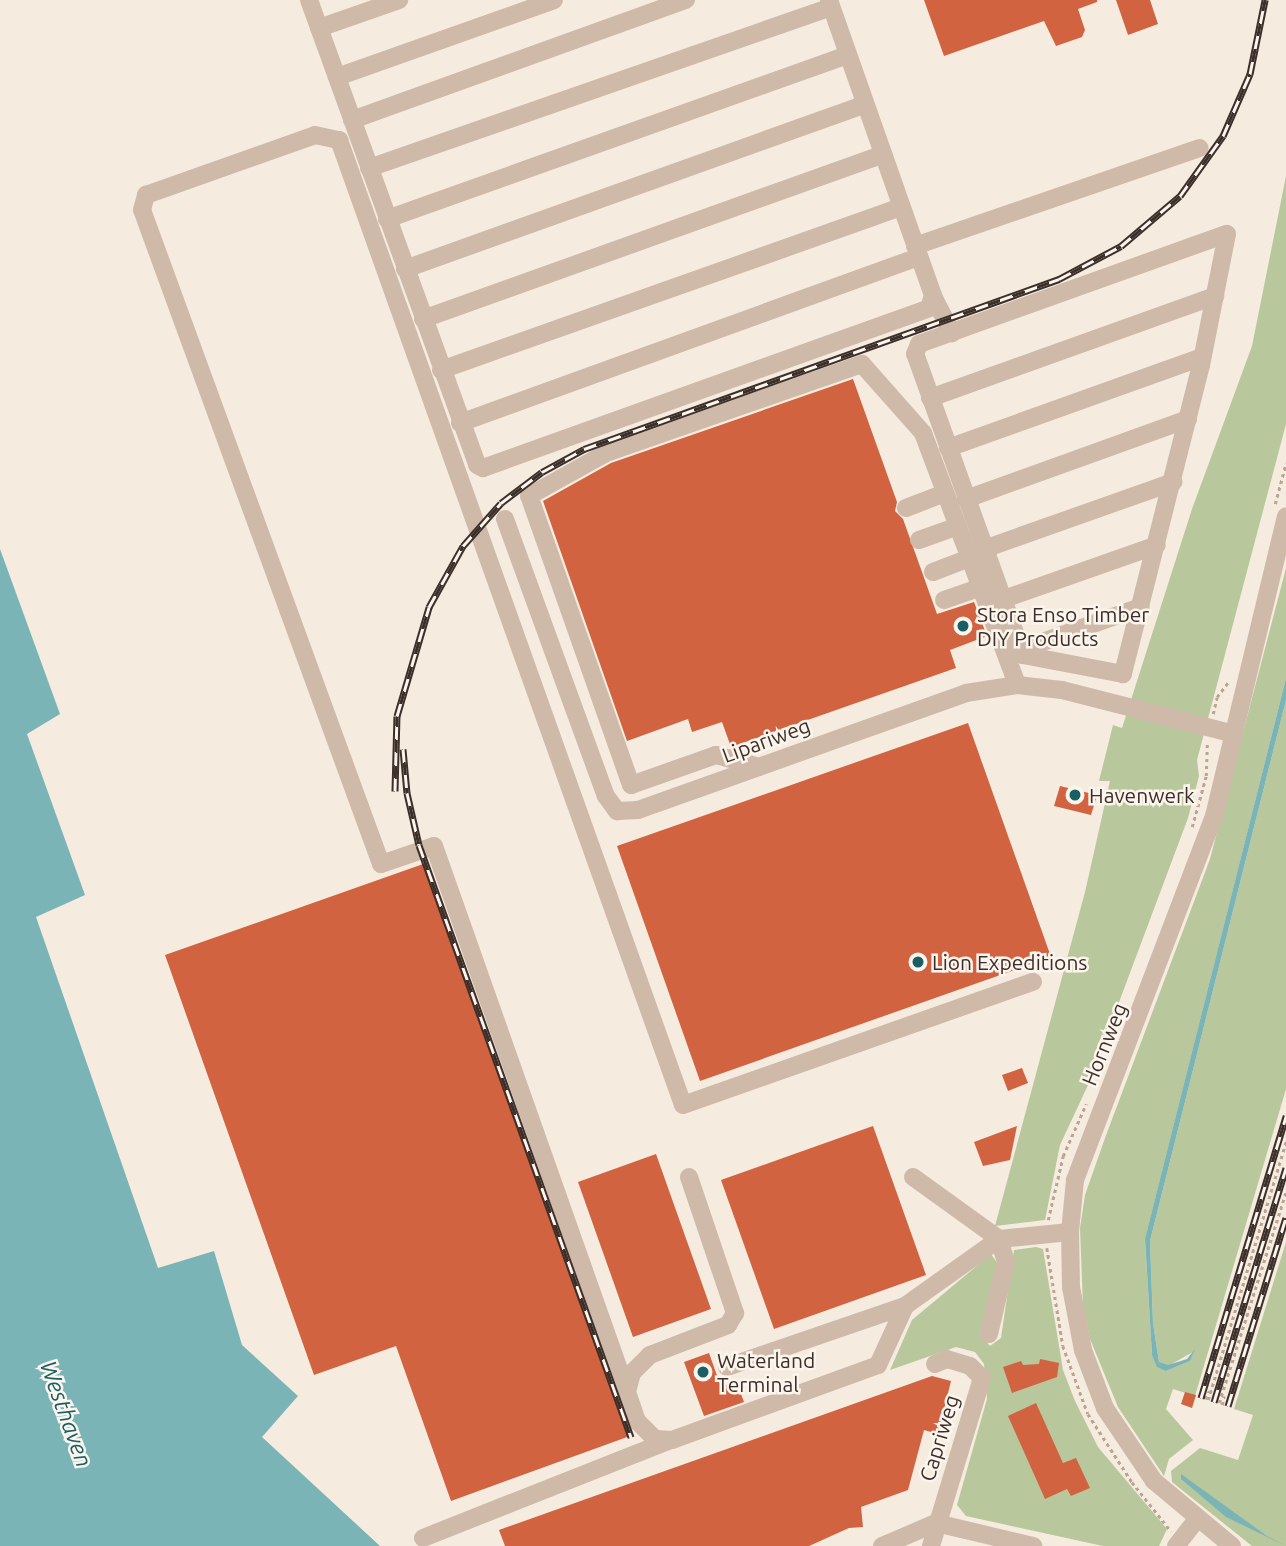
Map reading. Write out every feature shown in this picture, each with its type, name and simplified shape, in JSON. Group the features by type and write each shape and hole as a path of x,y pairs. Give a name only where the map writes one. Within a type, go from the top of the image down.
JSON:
{"street":[{"path":"309,0 471,455 484,467 929,308 933,296"},
{"path":"319,28 400,0"},
{"path":"337,77 554,0"},
{"path":"352,120 686,0"},
{"path":"369,168 830,3 933,296 952,332"},
{"path":"387,219 848,55"},
{"path":"405,269 865,104"},
{"path":"672,1440 655,1439 637,1421 434,846 382,864 142,210 146,195 314,135 339,140 683,1105 1033,982"},
{"path":"460,423 1200,148"},
{"path":"423,319 883,154"},
{"path":"441,370 901,207"},
{"path":"759,767 716,755 631,785 529,496 606,453 862,364 923,433 958,526 977,554 1001,600 1023,655 1123,674 1188,419 1227,234 919,344 915,354 966,499 977,554 981,587 1017,685"},
{"path":"930,398 1215,296"},
{"path":"948,448 1202,357"},
{"path":"966,499 1188,419"},
{"path":"933,572 1173,482"},
{"path":"906,508 945,493"},
{"name":"Hornweg","path":"1232,1546 1196,1520 1154,1481 1105,1408 1083,1350 1076,1312 1070,1232 1075,1180 1214,816 1286,517"},
{"name":"Lipariweg","path":"505,519 606,796 617,811 638,810 966,693 1017,685 1062,690 1234,734"},
{"path":"919,540 958,526"},
{"path":"1001,600 1157,545"},
{"path":"944,600 981,587"},
{"path":"1020,650 1141,607"},
{"path":"627,1392 632,1373 650,1355 728,1325 735,1313 689,1177"},
{"path":"913,1177 999,1239 1006,1262 989,1334"},
{"path":"727,1367 905,1306 999,1239 1070,1232"},
{"path":"423,1538 672,1440 878,1365 905,1306"},
{"name":"Capriweg","path":"932,1546 936,1523 982,1378 970,1366 947,1359 935,1364"},
{"path":"1176,1546 1196,1520"},
{"path":"883,1546 936,1523 1033,1546"}],"path":[{"path":"1207,1399 1286,1141"},
{"path":"1220,1404 1286,1192"}],"green space":[{"path":"1286,176 1286,424 1197,760 1199,776 1188,818 1088,1085 1060,1145 1045,1220 995,1226 1085,892 1110,781 1099,781 1113,725 1122,728 1192,509 1252,346"},
{"path":"1286,568 1286,678 1145,1240 1152,1355 1166,1371 1190,1361 1193,1352 1168,1366 1159,1362 1153,1323 1150,1241 1286,700 1286,1089 1195,1396 1173,1389 1166,1409 1193,1440 1169,1459 1164,1476 1118,1407 1090,1339 1083,1307 1080,1228 1085,1195 1105,1138 1210,859"},
{"path":"1286,1242 1286,1546 1252,1546 1172,1482 1171,1471 1200,1448 1238,1460 1253,1415 1234,1409"},
{"path":"1036,1247 1043,1249 1063,1370 1075,1401 1098,1447 1167,1529 1159,1546 1103,1546 966,1516 957,1505 987,1399 984,1364 975,1352 956,1347 890,1370 912,1320 991,1254 998,1264 980,1334 990,1346 1001,1338 1014,1250"}],"water":[{"name":"Westhaven","path":"0,549 60,714 27,734 85,895 36,917 158,1268 214,1251 242,1345 298,1396 262,1437 380,1546 0,1546"},
{"path":"1286,678 1286,700 1150,1241 1153,1323 1159,1362 1168,1365 1187,1359 1195,1349 1190,1361 1166,1371 1157,1367 1152,1355 1145,1239"},
{"path":"1181,1474 1267,1536 1286,1546 1226,1517 1181,1479"}],"building":[{"path":"924,0 1097,2 1078,9 1085,30 1082,37 1056,46 1044,21 944,56"},
{"path":"1116,0 1150,0 1158,24 1128,35"},
{"path":"853,379 897,502 895,511 903,519 937,614 974,602 987,636 950,650 956,668 731,747 722,722 692,732 688,719 627,741 543,501 611,463"},
{"path":"968,723 1051,957 700,1081 617,846"},
{"path":"1060,786 1097,795 1091,815 1054,806"},
{"path":"426,863 630,1436 451,1501 396,1346 314,1375 165,955"},
{"path":"1022,1068 1028,1083 1008,1091 1002,1075"},
{"path":"873,1126 926,1275 774,1329 721,1180"},
{"path":"1017,1126 1010,1160 983,1166 974,1142"},
{"path":"656,1154 711,1309 633,1337 578,1182"},
{"path":"709,1353 721,1387 736,1381 744,1402 704,1416 684,1362"},
{"path":"1040,1359 1059,1363 1057,1377 1012,1393 1003,1367 1021,1361 1023,1365 1039,1364"},
{"path":"932,1376 951,1381 938,1434 924,1430 908,1490 861,1507 863,1527 849,1528 809,1546 505,1546 499,1530"},
{"path":"1185,1392 1196,1395 1192,1408 1181,1404"},
{"path":"1036,1403 1063,1463 1076,1458 1090,1488 1071,1496 1067,1489 1045,1499 1008,1416"}],"railway":[{"path":"395,791 397,716 429,607 463,546 501,503 542,472 584,449 1059,279 1121,246 1180,196 1223,136 1250,74 1265,0"},
{"path":"403,749 407,793 419,845 631,1437"},
{"path":"1201,1398 1286,1116"},
{"path":"1214,1402 1286,1168"},
{"path":"1228,1406 1286,1218"}],"place":[{"name":"Stora Enso Timber DIY Products","path":"963,626"},
{"name":"Havenwerk","path":"1075,795"},
{"name":"Lion Expeditions","path":"918,962"},
{"name":"Waterland Terminal","path":"703,1372"}]}
